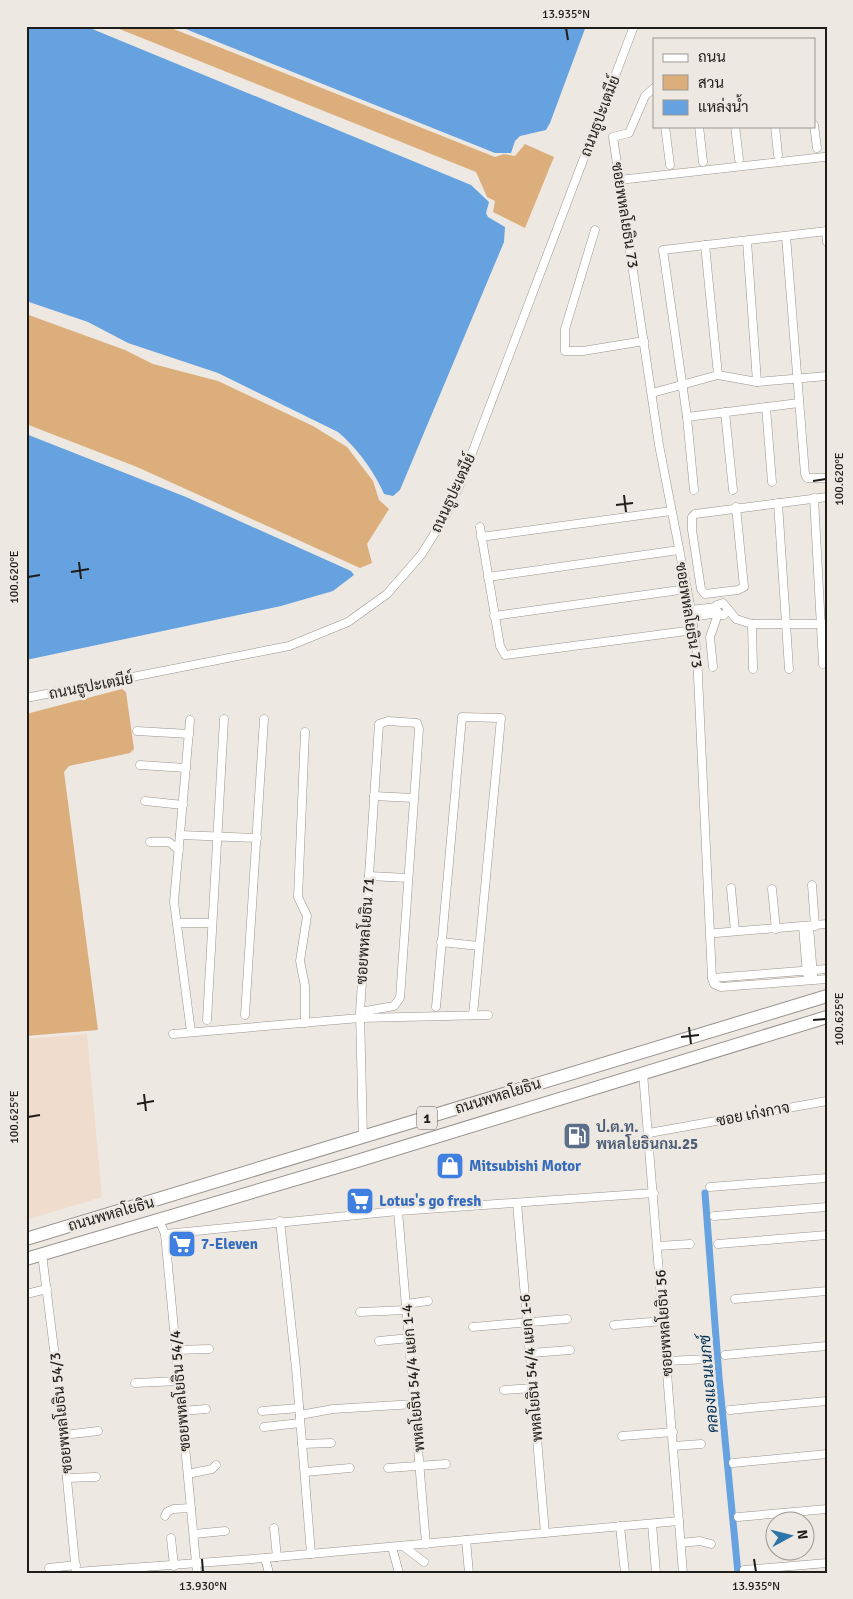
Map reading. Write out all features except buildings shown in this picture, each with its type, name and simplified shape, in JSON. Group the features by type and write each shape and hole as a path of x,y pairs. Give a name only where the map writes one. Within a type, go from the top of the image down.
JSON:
{"main road":[{"name":"ถนนพหลโยธิน","path":"26,1239 827,996"},
{"name":"ถนนพหลโยธิน","path":"26,1259 827,1017"},
{"path":"656,1048 654,1054 656,1062 665,1066"},
{"path":"156,1200 159,1220"},
{"path":"26,1252 39,1248 73,1245"}],"street":[{"name":"ถนนธูปะเตมีย์","path":"26,698 289,646 348,622 387,594 421,556 445,517 634,26"},
{"name":"ซอยพหลโยธิน 73","path":"653,89 645,96 629,133 612,136 671,511 694,630 712,978"},
{"path":"665,128 670,165"},
{"path":"699,128 703,162"},
{"path":"735,128 739,159"},
{"path":"774,128 778,155"},
{"path":"814,128 817,148"},
{"path":"619,180 824,157"},
{"path":"596,230 565,329 565,350 583,351 644,341"},
{"path":"694,490 687,418 663,250 826,231 827,242"},
{"path":"786,236 805,474 807,478 811,479 827,478"},
{"path":"747,240 758,382"},
{"path":"705,246 718,375"},
{"path":"652,393 718,375 758,382 827,376"},
{"path":"687,418 799,403"},
{"path":"766,407 772,482"},
{"path":"725,412 732,490"},
{"path":"736,508 744,587 738,590 705,594 701,589 692,530 692,517 700,512 827,497"},
{"path":"814,498 824,624 823,664"},
{"path":"778,503 789,669"},
{"path":"482,537 671,511"},
{"path":"480,527 494,616 500,646 505,655 694,630"},
{"path":"488,577 679,550"},
{"path":"494,616 687,589"},
{"path":"713,666 710,637 720,609 720,593"},
{"path":"692,614 720,609 736,619 752,624 824,624"},
{"path":"752,624 753,669"},
{"path":"436,1006 462,717 501,718 473,1015"},
{"path":"207,1020 224,719"},
{"path":"246,1015 264,719"},
{"path":"190,720 174,902 191,1032"},
{"name":"ซอยพหลโยธิน 71","path":"363,1138 360,1015 379,724 388,721 418,724 413,798"},
{"path":"137,731 189,734"},
{"path":"305,732 298,897 307,916 300,961 305,986 305,1023"},
{"path":"140,765 186,768"},
{"path":"173,1034 305,1023 360,1015 399,1003 413,798 374,796"},
{"path":"144,801 183,805"},
{"path":"180,835 257,838"},
{"path":"150,842 168,842 179,850"},
{"path":"369,876 408,878"},
{"path":"810,981 809,927 812,885"},
{"path":"731,888 735,931"},
{"path":"772,889 776,929"},
{"path":"177,923 212,923"},
{"path":"716,933 809,927 827,924"},
{"path":"441,942 479,946"},
{"path":"827,969 712,978 714,984 721,987 827,979"},
{"path":"360,1015 488,1015"},
{"name":"ซอยพหลโยธิน 56","path":"643,1073 673,1432 682,1573"},
{"name":"ซอย เก่งกาจ","path":"649,1133 827,1101"},
{"path":"710,1187 827,1178"},
{"path":"165,1234 398,1211 654,1193"},
{"name":"พหลโยธิน 54/4 แยก 1-6","path":"517,1202 545,1533"},
{"path":"714,1216 827,1207"},
{"name":"พหลโยธิน 54/4 แยก 1-4","path":"398,1211 426,1544"},
{"name":"ซอยพหลโยธิน 54/4","path":"159,1220 165,1234 197,1573"},
{"path":"280,1222 300,1415 311,1554"},
{"path":"718,1244 827,1235"},
{"path":"658,1246 690,1244"},
{"name":"ซอยพหลโยธิน 54/3","path":"42,1254 63,1435 76,1570"},
{"path":"26,1294 47,1289"},
{"path":"735,1299 827,1291"},
{"path":"360,1312 406,1307 428,1301"},
{"path":"473,1327 567,1319"},
{"path":"614,1325 664,1321"},
{"path":"379,1341 410,1338"},
{"path":"725,1355 827,1346"},
{"path":"176,1350 209,1349"},
{"path":"531,1352 570,1350"},
{"path":"667,1362 708,1359"},
{"path":"135,1383 179,1382"},
{"path":"504,1390 533,1388"},
{"path":"730,1410 827,1401"},
{"path":"264,1427 300,1415 333,1409 415,1404"},
{"path":"182,1411 206,1409"},
{"path":"262,1410 300,1415"},
{"path":"63,1435 98,1431"},
{"path":"622,1436 673,1432"},
{"path":"302,1444 331,1443"},
{"path":"674,1446 701,1444"},
{"path":"733,1463 827,1454"},
{"path":"188,1474 205,1471 216,1464"},
{"path":"388,1468 446,1464"},
{"path":"304,1472 350,1468"},
{"path":"67,1478 96,1477"},
{"path":"165,1516 173,1508 191,1508"},
{"path":"738,1517 827,1509"},
{"path":"49,1568 76,1570 174,1566 679,1521"},
{"path":"652,1524 656,1573"},
{"path":"620,1526 625,1573"},
{"path":"274,1528 277,1557"},
{"path":"194,1534 225,1531"},
{"path":"171,1538 174,1566"},
{"path":"466,1540 469,1573"},
{"path":"681,1543 700,1541 711,1544"},
{"path":"403,1546 424,1562"},
{"path":"392,1547 399,1573"},
{"path":"265,1558 269,1573"},
{"path":"744,1570 827,1563"}],"shaded area":[{"path":"87,1034 102,1197 26,1220 26,1039"}],"green space":[{"path":"112,26 166,26 495,157 504,154 515,156 525,144 554,157 525,228 493,212 495,201 487,197 476,172"},
{"path":"26,314 125,350 153,364 218,381 313,426 347,447 373,481 379,500 389,509 367,544 372,563 360,568 137,467 26,424"},
{"path":"122,689 126,692 134,749 130,753 69,766 64,772 98,1030 26,1036 26,714"}],"water":[{"path":"26,26 85,26 471,185 489,202 486,213 488,217 505,227 504,242 400,490 393,496 384,494 376,477 364,460 338,432 218,373 128,343 88,322 26,301"},
{"path":"178,26 586,26 546,130 520,136 515,141 511,153 495,153"},
{"path":"26,434 186,497 351,571 354,575 333,591 281,606 26,660"}],"waterway":[{"name":"คลองแอนเนกซ์","path":"705,1193 719,1377 738,1573"}],"place":[{"name":"ป.ต.ท. พหลโยธินกม.25","path":"577,1136"},
{"name":"Mitsubishi Motor","path":"450,1166"},
{"name":"Lotus's go fresh","path":"360,1201"},
{"name":"7-Eleven","path":"182,1244"}]}
